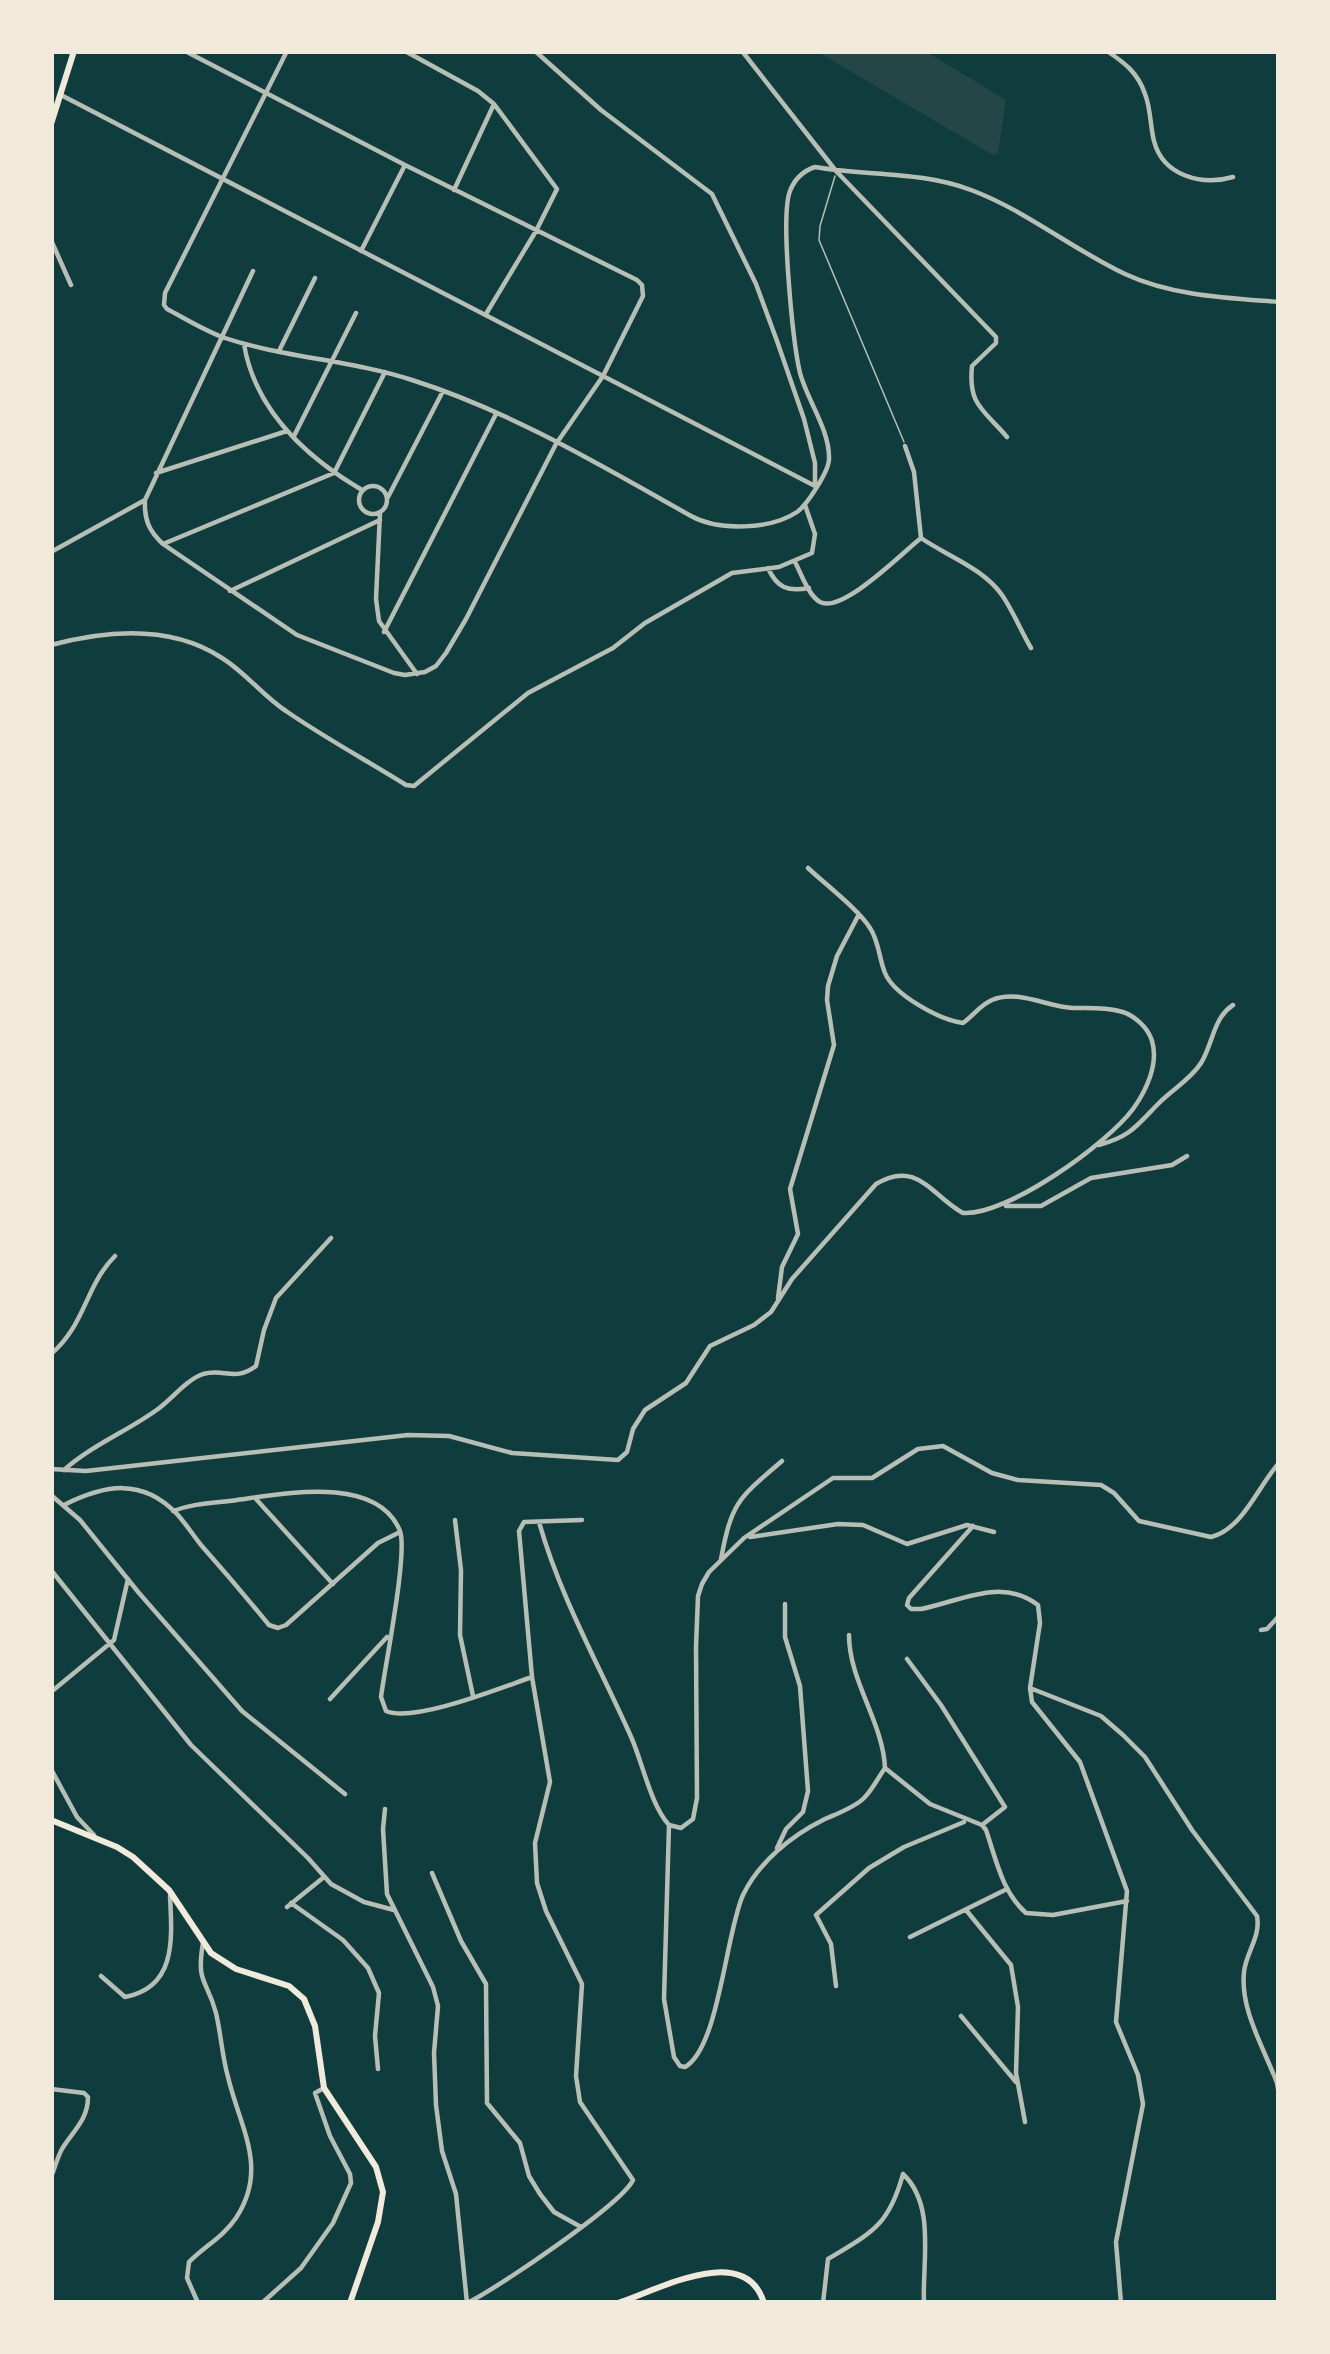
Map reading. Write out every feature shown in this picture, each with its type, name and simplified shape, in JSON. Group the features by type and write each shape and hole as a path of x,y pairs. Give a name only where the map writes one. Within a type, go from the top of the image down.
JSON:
{"main road":[{"path":"51,124 74,51"},
{"path":"51,1820 133,1857 170,1890 211,1953 236,1969 289,1986 304,1999 315,2026 325,2088 376,2167 383,2192 378,2222 350,2303"},
{"path":"618,2303 687,2278 722,2272 754,2283 764,2303"}],"street":[{"path":"185,51 642,285 643,296 604,376 556,443 466,619 436,666 417,674 394,673 297,635 151,532 145,500 253,271"},
{"path":"287,51 165,293 164,305 244,344 385,372 443,391 556,443 711,524 757,525 798,512 827,469 829,450 796,356 786,206 802,172 815,167 958,185 1144,282 1279,302"},
{"path":"405,51 494,104 556,189 486,314"},
{"path":"536,51 601,110 712,194 756,284 777,341 804,419 815,463 815,486"},
{"path":"742,51 836,171 996,337 996,343 972,366 970,387 974,399 1007,437"},
{"path":"1107,51 1128,65 1145,92 1154,142 1166,165 1204,181 1233,177"},
{"path":"61,95 815,486"},
{"path":"454,190 494,104"},
{"path":"361,251 405,165"},
{"path":"51,240 70,285"},
{"path":"279,351 315,278"},
{"path":"293,438 356,313"},
{"path":"244,344 256,386 287,431 334,473 362,490"},
{"path":"163,544 334,473 385,372"},
{"path":"230,591 380,516 443,391"},
{"path":"384,632 496,414"},
{"path":"156,472 287,431"},
{"path":"905,446 914,472 921,538"},
{"path":"380,516 364,511 359,498 362,490 375,485 388,497"},
{"path":"51,552 145,500"},
{"path":"51,645 116,634 159,634 190,641 223,658 310,727 414,786 528,692 613,648 645,623 732,573 795,562 812,553 813,523 805,505"},
{"path":"380,516 379,621 417,674"},
{"path":"795,562 814,598 834,604 854,594 921,538"},
{"path":"921,538 993,585 1031,648"},
{"path":"768,568 783,589 809,588"},
{"path":"51,1469 193,1460 408,1435 449,1436 512,1453 618,1460 627,1452 645,1410 686,1383 710,1346 761,1321 866,1192 885,1179 915,1177 964,1214 975,1214 1050,1178 1110,1134 1131,1111 1153,1067 1154,1045 1141,1024 1120,1011 1010,997 985,1004 963,1023 949,1021 888,980 873,933 808,868"},
{"path":"778,1303 782,1267 798,1234 790,1190 834,1045 828,986 858,916"},
{"path":"1093,1147 1138,1128 1160,1101 1195,1072 1222,1012 1233,1005"},
{"path":"1000,1205 1042,1205 1091,1178 1172,1165 1187,1156"},
{"path":"64,1470 154,1412 198,1376 239,1375 256,1366 276,1298 331,1238"},
{"path":"51,1354 77,1325 92,1288 115,1256"},
{"path":"669,1826 688,1825 695,1811 698,1596 709,1572 744,1538 833,1478 872,1478 918,1449 953,1450 992,1473 1018,1480 1101,1485 1139,1521 1210,1537 1232,1526 1279,1463"},
{"path":"721,1559 734,1507 782,1461"},
{"path":"64,1505 100,1490 123,1487 148,1493 173,1510 269,1624 278,1628 378,1543 400,1532"},
{"path":"173,1510 307,1491 350,1496 390,1516 400,1532 402,1556 381,1697 386,1711 404,1715 532,1677"},
{"path":"51,1496 80,1520 242,1711 344,1793"},
{"path":"255,1497 332,1584"},
{"path":"455,1520 461,1570 460,1635 473,1696"},
{"path":"385,1808 384,1876 394,1910 438,2006 436,2105 442,2151 456,2194 467,2303 581,2228 626,2192 633,2180 587,2113 577,2090 582,1984 546,1911 535,1870 535,1843 550,1782 532,1677 519,1531 524,1522 582,1520"},
{"path":"538,1522 669,1826 664,1999 674,2057 680,2066 694,2061 710,2023 743,1896 764,1864 815,1824 863,1799 885,1768 884,1750 853,1664 849,1635"},
{"path":"744,1538 852,1524 907,1544 956,1528 973,1526 994,1532"},
{"path":"973,1526 907,1605 921,1609 993,1590 1016,1592 1032,1600 1041,1612 1032,1702 1072,1749 1125,1878 1116,2022 1138,2075 1143,2104 1116,2242 1121,2303"},
{"path":"51,1570 191,1745 331,1884 364,1902 394,1910"},
{"path":"51,1692 112,1644 128,1577"},
{"path":"775,1853 786,1829 803,1813 808,1791 800,1686 785,1637 785,1604"},
{"path":"1261,1630 1279,1616"},
{"path":"330,1699 390,1634"},
{"path":"907,1659 1005,1807 982,1826"},
{"path":"1030,1688 1101,1716 1145,1757 1192,1830 1257,1916 1259,1930 1246,1960 1244,1988 1247,2010 1279,2095"},
{"path":"885,1768 930,1804 986,1830 1007,1889 1019,1907 1034,1915 1054,1915 1127,1901"},
{"path":"51,1769 77,1817 98,1839"},
{"path":"836,1986 830,1944 816,1915 869,1868 904,1846 968,1820"},
{"path":"432,1873 486,1984 488,2102 520,2143 529,2176 540,2194 554,2212 581,2228"},
{"path":"324,1876 289,1905 343,1940 368,1968 379,1993 375,2036 379,2069"},
{"path":"910,1936 1007,1889"},
{"path":"101,1976 125,1997 142,1992 160,1977 170,1949 170,1890"},
{"path":"966,1910 1011,1965 1018,2007 1016,2073 1025,2122"},
{"path":"198,2303 187,2278 189,2262 236,2219 252,2173 214,2007 200,1976 203,1943"},
{"path":"961,2016 1019,2087"},
{"path":"262,2303 301,2268 334,2223 349,2191 350,2174 315,2093 325,2088"},
{"path":"51,2089 84,2093 88,2107 51,2177"},
{"path":"824,2303 828,2259 880,2223 892,2208 903,2174 913,2184 923,2210 924,2303"}],"lane":[{"path":"836,171 819,240 905,446"}],"shaded area":[{"path":"816,51 925,51 1006,100 998,153 986,151"}]}
